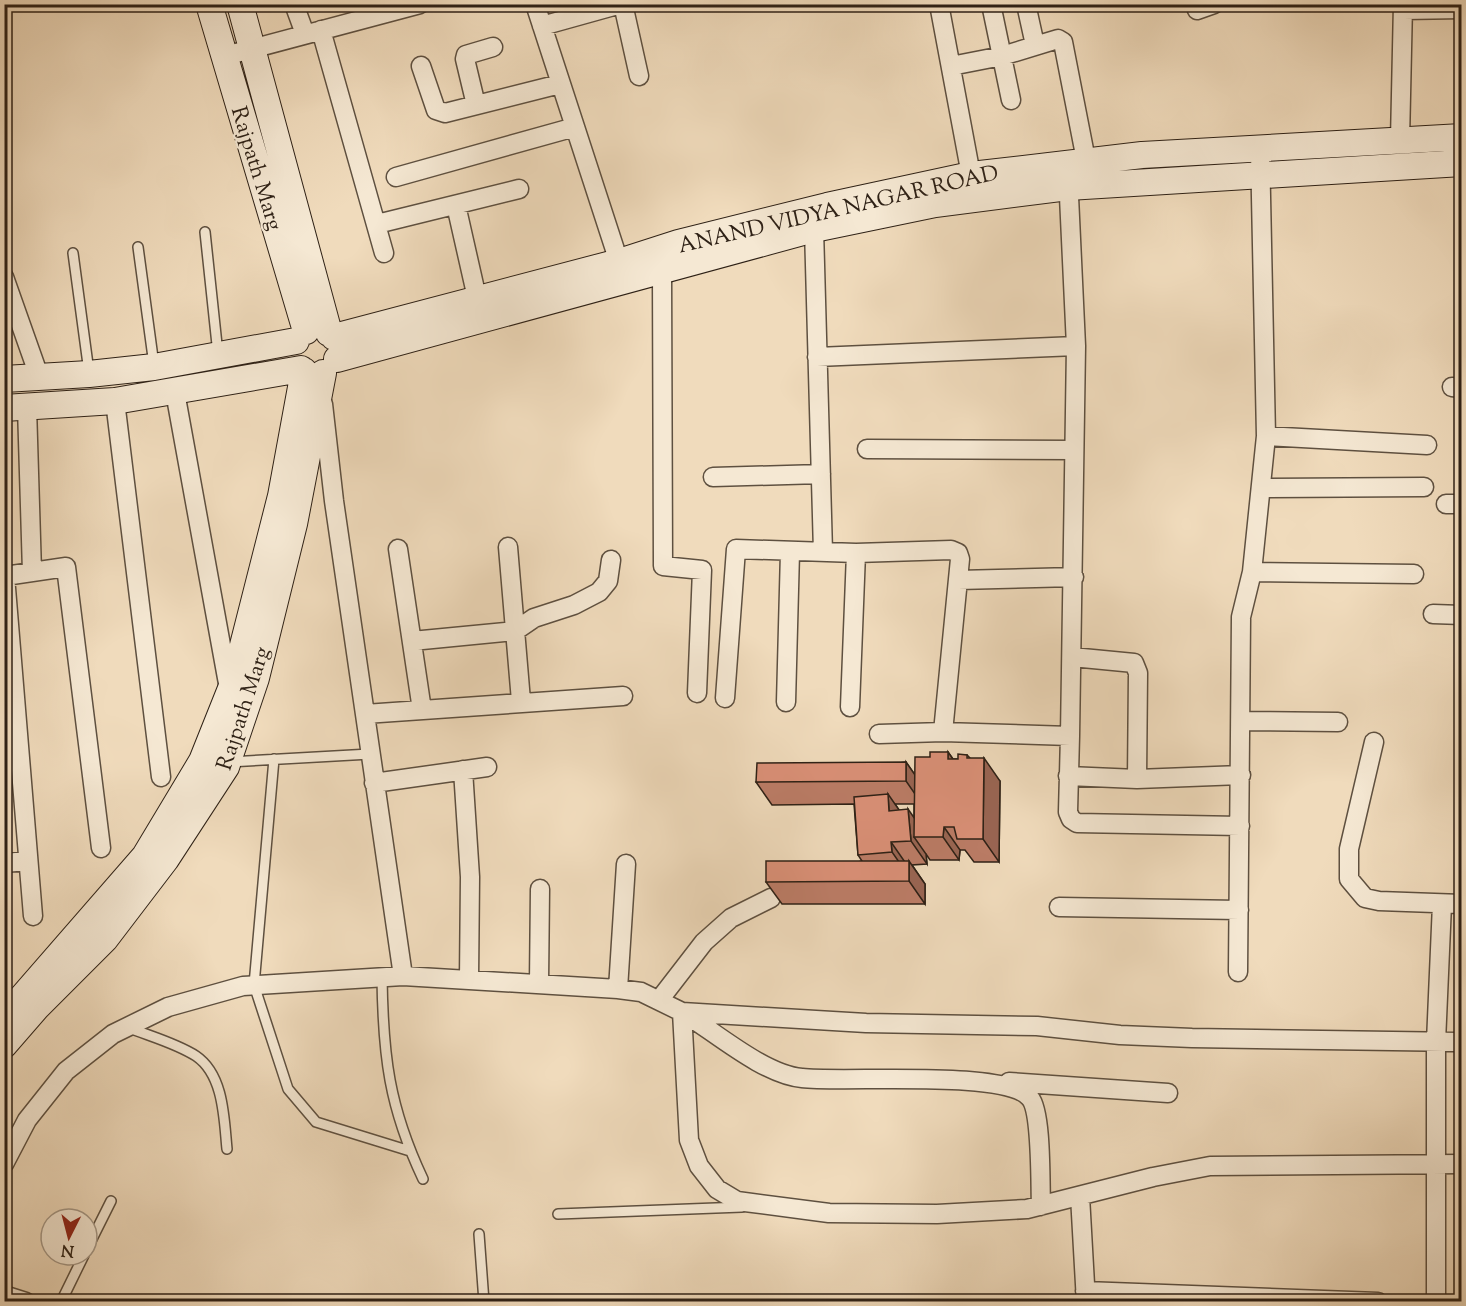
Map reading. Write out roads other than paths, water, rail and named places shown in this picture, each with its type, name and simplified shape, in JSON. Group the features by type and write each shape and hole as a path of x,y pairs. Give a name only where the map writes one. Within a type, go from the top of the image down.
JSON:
{"main road":[{"name":"Rajpath Marg","path":"4,1018 145,856 202,761 230,691 317,356 209,4"},
{"name":"Rajpath Marg","path":"4,1045 37,1007 105,939 166,859 228,762 256,678 288,546 317,356 240,4"},
{"name":"ANAND VIDYA NAGAR ROAD","path":"16,408 115,400 175,392 662,272 814,229 935,204 1142,154 1260,150 1461,136"},
{"name":"ANAND VIDYA NAGAR ROAD","path":"4,379 89,374 219,357 317,356 477,298 619,262 678,243 827,206 971,175 1074,170 1261,176 1461,163"}],"street":[{"path":"294,4 313,32 377,224 384,253"},
{"path":"225,56 420,4"},
{"path":"535,4 619,262"},
{"path":"542,26 622,4 639,76"},
{"path":"939,4 971,175"},
{"path":"991,4 1011,100"},
{"path":"1026,4 1035,45"},
{"path":"1400,140 1404,7 1461,9"},
{"path":"951,66 1002,56 1058,39 1065,46 1074,170 1076,346 1073,450 1074,577 1068,812 1071,819 1077,823 1240,826"},
{"path":"476,105 466,55 493,47"},
{"path":"420,66 436,110 445,113 560,84"},
{"path":"396,177 574,127"},
{"path":"1238,972 1241,617 1252,572 1266,436 1260,150"},
{"path":"377,224 519,189"},
{"path":"456,205 477,298"},
{"path":"814,229 823,552"},
{"path":"662,272 663,566 702,570 697,693"},
{"path":"4,277 39,376"},
{"path":"817,357 1076,346"},
{"path":"317,356 334,501 403,976"},
{"path":"175,392 230,691"},
{"path":"115,400 160,777"},
{"path":"16,408 32,572"},
{"path":"1266,436 1427,445"},
{"path":"867,449 1073,450"},
{"path":"713,477 820,474"},
{"path":"1262,488 1424,487"},
{"path":"508,547 521,702"},
{"path":"398,549 422,710"},
{"path":"725,698 736,549 855,553 951,550 958,553 960,559 943,732"},
{"path":"786,702 790,552"},
{"path":"850,707 855,553"},
{"path":"412,641 515,631 534,618 574,605 599,592 608,581 611,560"},
{"path":"33,915 5,576 66,567 101,848"},
{"path":"1252,572 1414,574"},
{"path":"958,580 1074,577"},
{"path":"1434,614 1461,615"},
{"path":"1072,657 1134,663 1138,673 1137,779"},
{"path":"364,714 623,696"},
{"path":"1241,721 1338,722"},
{"path":"879,734 943,732 1070,736"},
{"path":"1374,742 1349,849 1350,879 1365,898 1461,904"},
{"path":"375,783 487,767"},
{"path":"463,770 470,877 470,979"},
{"path":"1068,776 1137,779 1241,775"},
{"path":"4,863 28,861"},
{"path":"618,989 626,864"},
{"path":"539,983 540,889"},
{"path":"660,999 704,942 731,918 771,898"},
{"path":"1436,1302 1436,1042 1442,904"},
{"path":"1059,907 1239,910"},
{"path":"4,1164 27,1120 66,1071 113,1034 168,1007 254,985 382,977 470,979 641,992 660,999 682,1012 761,1065 799,1078 981,1080 1168,1093"},
{"path":"682,1012 866,1023 1038,1026 1120,1035 1192,1038 1461,1042"},
{"path":"682,1012 689,1140 699,1166 717,1189 737,1201 829,1213 937,1214 1027,1209 1152,1177 1210,1166 1461,1164"},
{"path":"981,1080 1016,1088 1030,1097 1037,1113 1041,1206"},
{"path":"1080,1196 1085,1296 1378,1302"},
{"path":"4,1295 26,1302"}],"lane":[{"path":"205,232 219,357"},
{"path":"138,247 154,367"},
{"path":"73,253 89,374"},
{"path":"228,762 370,754"},
{"path":"274,759 254,985 288,1089 316,1122 410,1151"},
{"path":"382,977 387,1072 404,1139 423,1179"},
{"path":"128,1027 196,1056 211,1072 223,1105 227,1149"},
{"path":"99,1225 111,1201"},
{"path":"558,1214 765,1206"},
{"path":"479,1234 484,1302"},
{"path":"61,1302 78,1267"}]}
